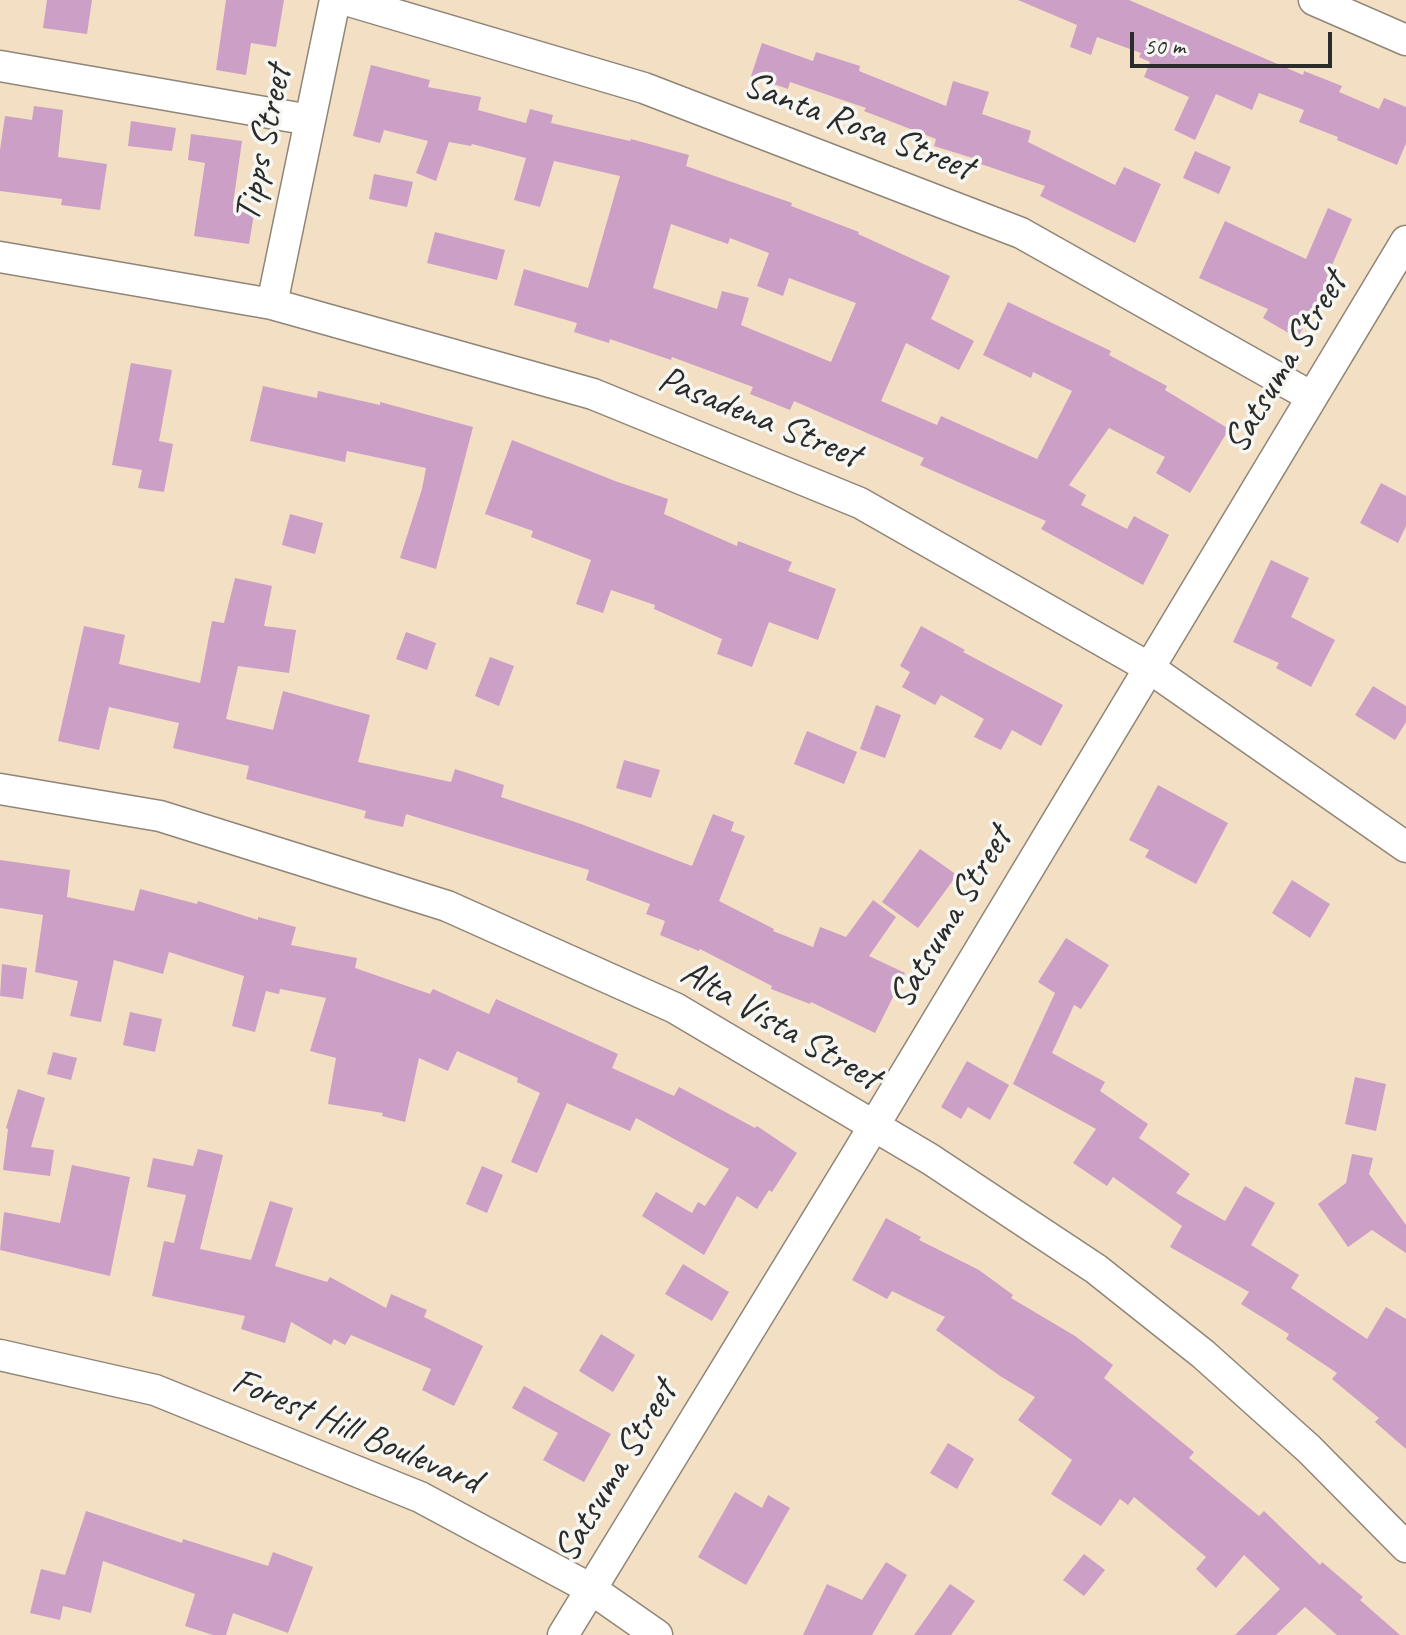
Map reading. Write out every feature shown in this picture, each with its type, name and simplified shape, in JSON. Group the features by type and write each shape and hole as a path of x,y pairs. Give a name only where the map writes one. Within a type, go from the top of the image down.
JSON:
{"street":[{"name":"Tipps Street","path":"272,304 335,0"},
{"name":"Santa Rosa Street","path":"346,0 644,88 1021,233 1312,397"},
{"path":"1314,0 1406,40"},
{"path":"0,66 310,120"},
{"name":"Satsuma Street","path":"563,1635 874,1126 1406,241"},
{"name":"Pasadena Street","path":"0,257 272,304 593,394 860,503 1148,667 1406,847"},
{"name":"Alta Vista Street","path":"0,789 160,816 447,906 675,1008 930,1159 1096,1269 1203,1354 1298,1439 1406,1547"},
{"name":"Forest Hill Boulevard","path":"0,1355 155,1390 420,1497 591,1589 657,1635"}],"building":[{"path":"47,0 92,0 87,34 43,28"},
{"path":"226,0 284,0 276,47 251,43 246,75 216,70"},
{"path":"1018,0 1129,0 1303,75 1304,71 1342,86 1339,92 1379,109 1384,98 1406,107 1406,143 1397,165 1299,122 1304,110 1259,93 1252,110 1216,94 1195,140 1174,130 1189,97 1144,77 1150,62 1139,57 1141,53 1097,37 1091,55 1070,47 1077,25"},
{"path":"762,43 813,61 816,52 860,66 859,71 946,106 953,81 989,92 982,114 1031,131 1028,142 1115,185 1124,167 1161,184 1135,243 1040,196 1045,186 934,146 936,139 864,111 866,108 790,82 788,89 751,76"},
{"path":"371,65 430,80 428,87 481,97 478,110 526,123 530,109 553,115 551,123 631,139 689,155 686,166 792,203 791,206 859,232 950,276 931,319 974,341 959,370 906,343 881,401 937,425 941,416 1037,459 1072,391 1033,372 1031,378 983,355 1008,302 1111,351 1109,355 1167,386 1165,390 1229,429 1190,493 1156,473 1165,457 1109,428 1069,485 1086,495 1081,505 1127,529 1134,516 1169,535 1143,585 1041,529 1046,521 920,465 924,458 794,401 790,410 750,394 753,387 672,357 671,360 610,339 609,343 574,332 577,323 514,305 524,269 588,288 620,176 554,161 540,207 514,200 526,158 472,144 449,142 436,181 416,173 428,141 384,130 380,143 353,136","holes":["671,224 728,244 730,238 769,253 757,286 783,296 789,278 856,303 831,362 741,325 749,298 722,291 717,309 653,288"]},
{"path":"34,106 63,110 58,157 107,164 100,210 61,205 62,199 0,191 0,150 5,116 32,120"},
{"path":"131,121 176,128 172,151 128,146"},
{"path":"191,134 242,141 233,204 255,208 249,244 194,236 205,163 188,160"},
{"path":"1195,151 1231,167 1219,194 1183,178"},
{"path":"374,174 413,182 407,207 369,199"},
{"path":"1328,208 1352,219 1326,279 1331,282 1297,338 1263,318 1268,309 1199,278 1225,221 1306,259"},
{"path":"435,232 505,250 497,280 427,263"},
{"path":"131,363 172,370 159,441 173,444 164,492 138,488 142,470 112,465"},
{"path":"263,386 317,398 318,391 380,405 380,402 473,427 436,569 400,558 426,468 347,451 345,462 250,441"},
{"path":"512,440 668,499 664,514 737,546 738,541 792,562 788,571 836,589 818,640 769,622 752,667 717,654 722,639 654,609 655,605 611,590 603,613 576,604 591,560 531,537 533,531 485,514"},
{"path":"1381,483 1406,496 1406,526 1398,543 1360,523"},
{"path":"290,514 323,523 315,554 282,545"},
{"path":"1271,560 1309,578 1291,617 1335,640 1311,687 1276,668 1279,663 1233,642"},
{"path":"235,578 272,586 264,626 296,630 289,673 238,666 226,719 273,730 283,691 370,715 358,762 451,782 455,769 504,785 501,797 692,866 713,814 734,822 731,831 745,836 719,901 773,931 813,947 820,927 846,937 873,900 896,917 869,956 905,973 875,1033 811,1002 771,989 772,986 700,949 660,935 665,921 646,914 650,904 586,880 589,870 406,814 403,827 364,818 366,811 246,779 249,766 173,748 179,723 109,707 99,750 58,741 84,626 125,635 119,664 200,683 212,621 224,623"},
{"path":"921,626 1063,705 1041,746 1012,730 1001,750 974,737 984,719 941,695 935,705 902,687 910,672 900,666"},
{"path":"406,632 436,643 427,670 396,659"},
{"path":"490,657 514,666 499,706 475,696"},
{"path":"1373,686 1406,706 1406,722 1395,740 1355,715"},
{"path":"876,705 901,715 885,758 860,749"},
{"path":"807,731 857,752 844,784 794,764"},
{"path":"624,760 660,770 651,798 616,788"},
{"path":"1158,785 1228,823 1196,884 1145,857 1149,850 1129,840"},
{"path":"920,849 957,875 918,928 882,902"},
{"path":"0,860 70,870 67,897 134,911 140,889 197,904 198,901 258,920 258,917 296,927 291,945 357,958 355,968 430,994 433,989 489,1014 496,999 618,1054 612,1068 674,1096 679,1087 755,1128 757,1126 797,1153 757,1209 737,1196 704,1255 642,1216 656,1192 692,1213 698,1202 705,1206 729,1169 636,1118 630,1131 567,1103 537,1173 511,1162 540,1093 517,1082 518,1078 457,1051 448,1071 419,1058 405,1122 382,1116 383,1113 328,1104 336,1058 310,1051 326,998 280,989 279,994 266,991 255,1032 232,1026 244,976 169,952 163,974 114,960 101,1022 70,1016 78,981 35,972 43,915 0,908"},
{"path":"1292,880 1330,904 1310,938 1272,913"},
{"path":"1066,938 1109,965 1081,1009 1074,1005 1052,1053 1105,1082 1100,1091 1148,1124 1139,1138 1190,1174 1176,1193 1225,1221 1245,1186 1275,1203 1251,1245 1299,1275 1291,1288 1367,1339 1386,1307 1406,1319 1406,1449 1375,1422 1379,1418 1332,1379 1337,1373 1286,1339 1289,1334 1241,1304 1249,1292 1170,1247 1182,1226 1113,1177 1107,1186 1073,1163 1096,1129 1013,1084 1055,993 1038,982"},
{"path":"2,964 27,968 23,999 0,996"},
{"path":"130,1012 162,1019 155,1052 123,1045"},
{"path":"53,1052 77,1058 71,1080 47,1074"},
{"path":"967,1061 1009,1085 990,1120 968,1107 961,1119 941,1107"},
{"path":"1355,1077 1386,1084 1376,1131 1345,1124"},
{"path":"18,1089 45,1098 31,1147 54,1150 50,1176 3,1170 6,1128"},
{"path":"198,1149 223,1155 200,1249 251,1260 270,1201 293,1208 275,1266 327,1282 330,1277 386,1308 391,1294 427,1310 424,1317 483,1346 454,1406 422,1390 431,1369 351,1335 345,1345 334,1339 331,1345 291,1322 285,1343 241,1329 245,1316 152,1296 164,1241 174,1243 186,1195 147,1187 153,1158 193,1166"},
{"path":"1352,1154 1373,1158 1369,1174 1406,1225 1406,1253 1372,1230 1348,1247 1318,1204 1346,1183"},
{"path":"72,1165 130,1177 110,1276 0,1250 4,1212 60,1223"},
{"path":"482,1166 503,1175 487,1213 466,1204"},
{"path":"886,1218 921,1237 919,1240 979,1270 1013,1295 1011,1298 1075,1336 1113,1365 1104,1378 1194,1452 1189,1458 1259,1516 1264,1511 1320,1565 1322,1562 1363,1597 1360,1600 1400,1635 1337,1635 1305,1607 1276,1635 1235,1635 1280,1589 1244,1555 1216,1588 1196,1569 1206,1557 1134,1497 1128,1505 1120,1499 1101,1526 1051,1494 1072,1460 1018,1420 1035,1397 936,1330 945,1317 892,1291 887,1299 852,1280"},
{"path":"683,1264 729,1292 712,1321 665,1294"},
{"path":"601,1334 635,1355 613,1392 579,1371"},
{"path":"524,1386 611,1434 584,1482 543,1460 558,1433 512,1408"},
{"path":"948,1443 974,1459 957,1489 930,1473"},
{"path":"735,1492 762,1508 768,1495 790,1508 746,1585 698,1557"},
{"path":"86,1511 182,1543 183,1539 268,1566 273,1552 313,1567 288,1633 233,1613 226,1635 213,1635 185,1626 195,1594 103,1561 91,1613 63,1606 60,1620 30,1613 41,1569 65,1575"},
{"path":"1084,1554 1105,1570 1084,1596 1063,1580"},
{"path":"886,1562 907,1575 872,1635 803,1635 827,1584 862,1600"},
{"path":"950,1584 975,1601 951,1635 914,1635"}]}
